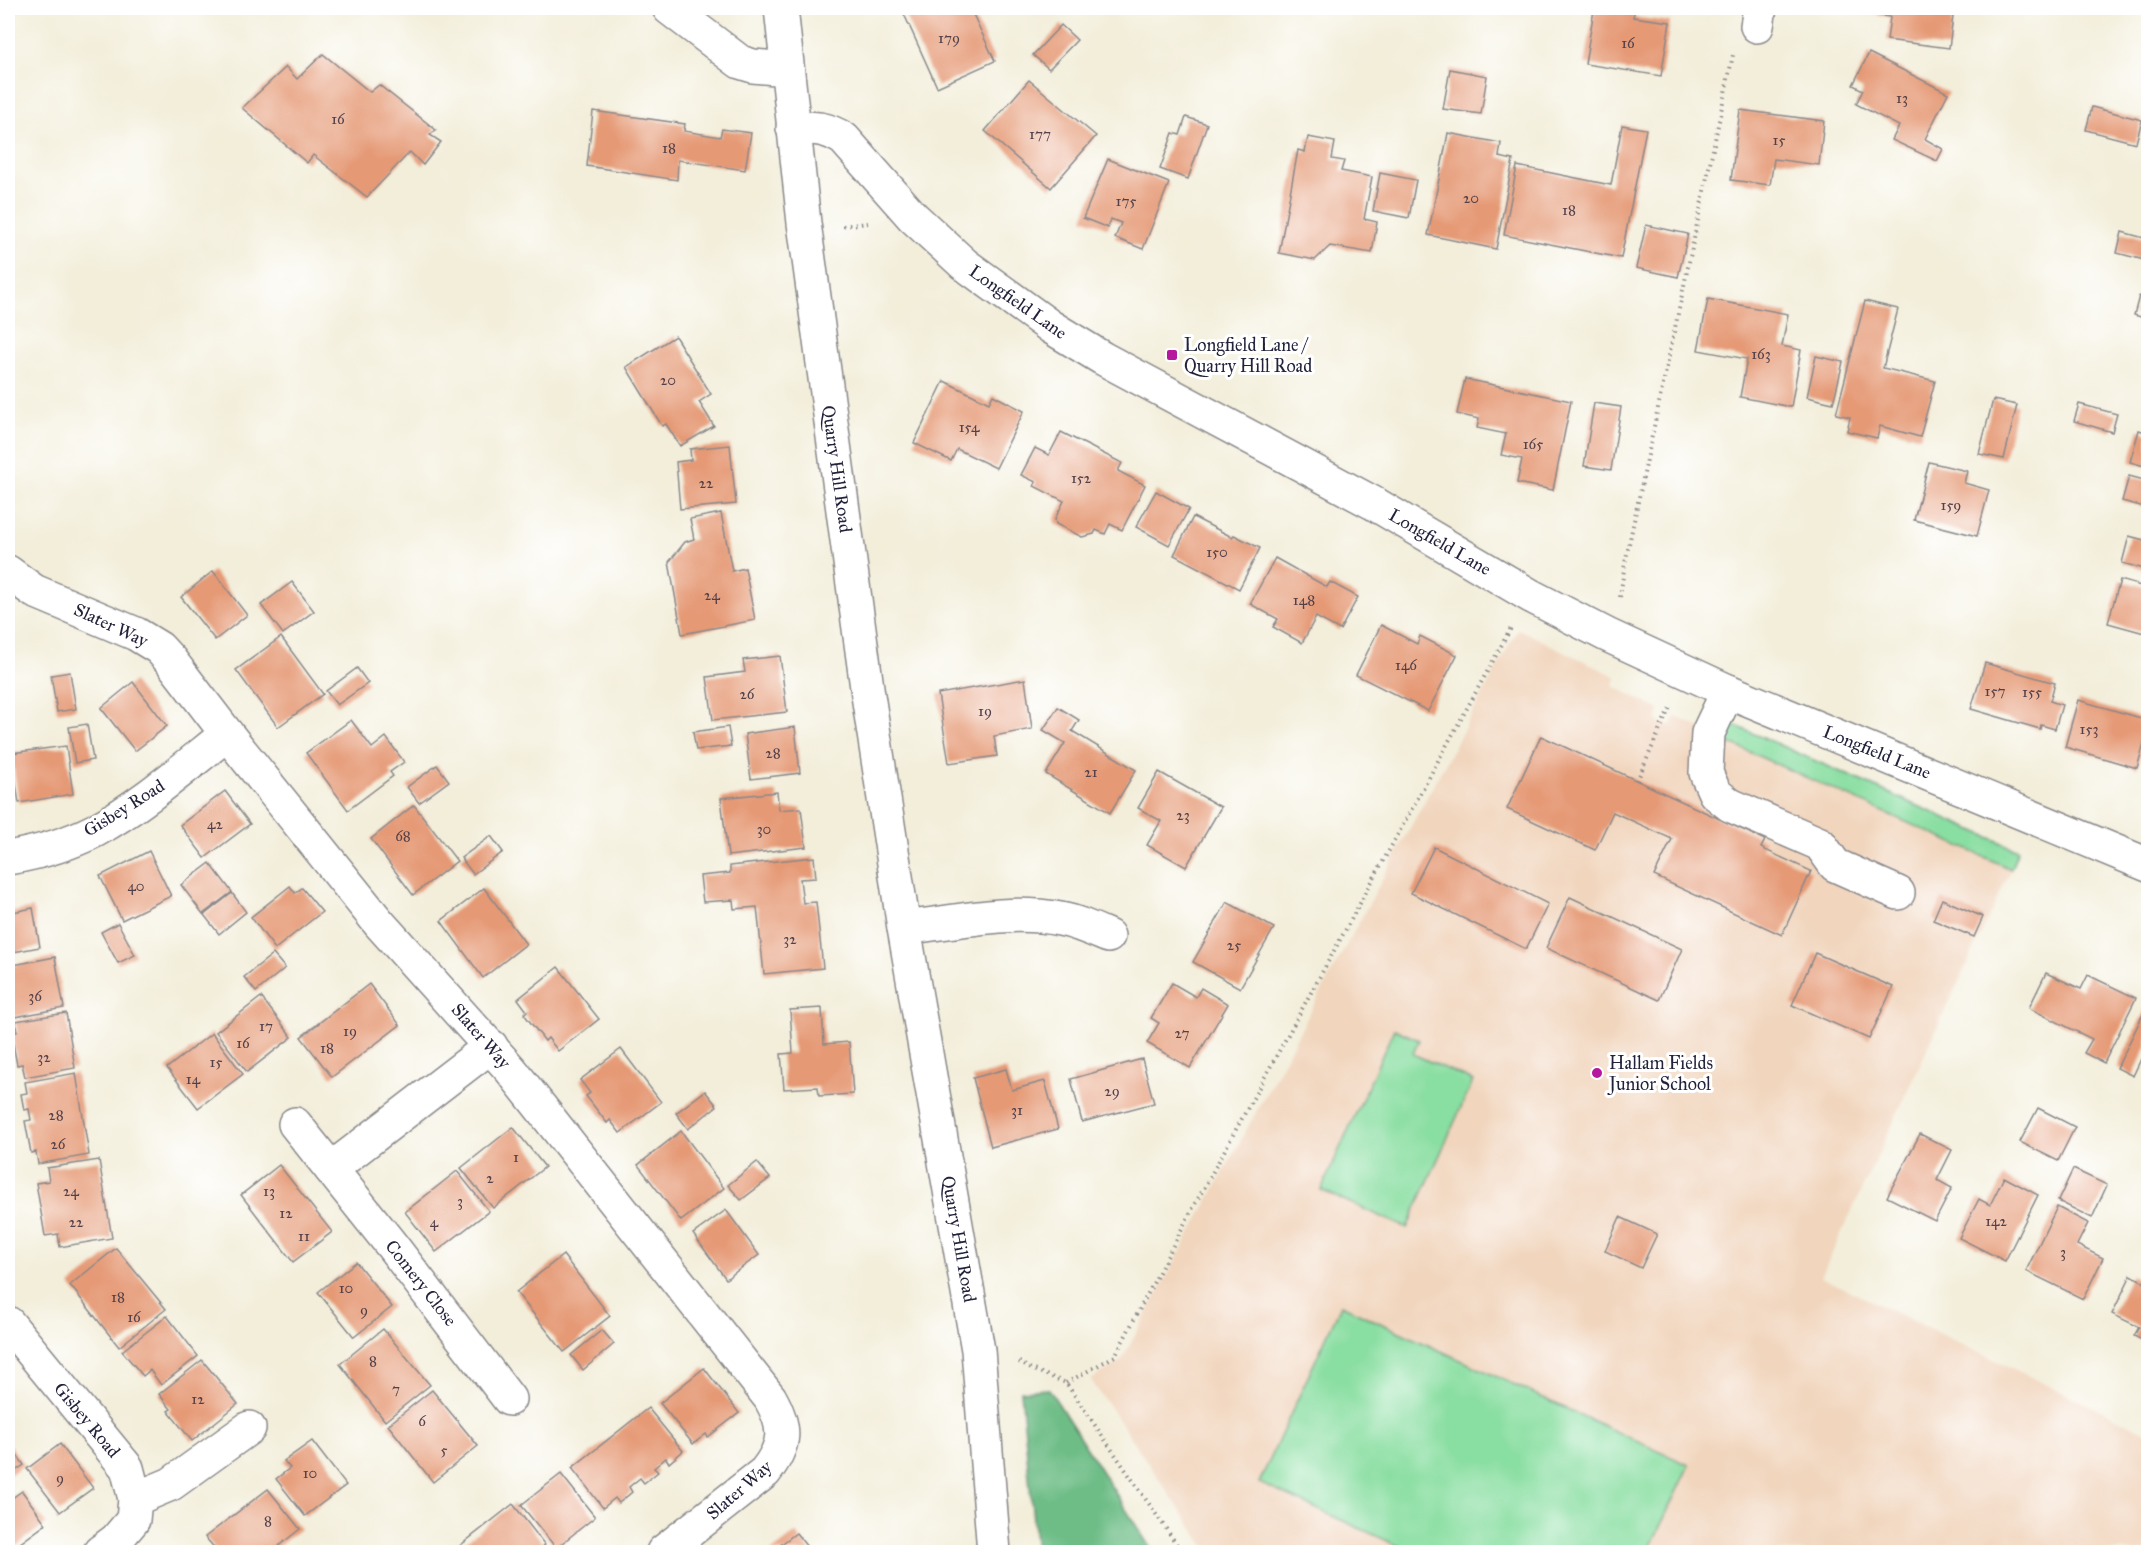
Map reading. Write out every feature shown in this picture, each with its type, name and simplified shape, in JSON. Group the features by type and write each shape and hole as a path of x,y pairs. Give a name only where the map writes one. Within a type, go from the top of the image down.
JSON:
{"street":[{"path":"669,8 740,62 753,66 787,69"},
{"name":"Quarry Hill Road","path":"781,8 804,223 868,695 904,928 978,1350 994,1552"},
{"name":"Longfield Lane","path":"793,128 830,130 844,139 913,217 964,264 1052,327 1102,358 1374,504 1574,619 1728,691 2148,865"},
{"name":"Slater Way","path":"8,572 34,591 136,634 159,648 171,660 227,734 379,923 491,1046 770,1398 782,1422 780,1449 765,1472 663,1552"},
{"path":"1728,691 1708,733 1707,773 1715,793 1730,805 1820,844 1835,865 1898,893"},
{"name":"Gisbey Road","path":"8,858 56,846 95,831 128,810 227,734"},
{"path":"904,928 1024,915 1060,919 1107,936"},
{"path":"331,1169 491,1046"},
{"name":"Comery Close","path":"295,1124 393,1247 509,1399"},
{"name":"Gisbey Road","path":"8,1323 127,1468 135,1499"},
{"path":"100,1552 116,1540 133,1520 135,1499 171,1484 249,1428"}],"path":[{"path":"1618,605 1625,564 1751,27"},
{"path":"846,226 868,223"},
{"path":"1066,1383 1115,1356 1188,1217 1511,627"},
{"path":"1637,781 1667,712"},
{"path":"1015,1359 1029,1368 1066,1383 1182,1552"}],"shaded area":[{"name":"Hallam Fields Junior School","path":"1518,629 1617,677 1613,686 1660,710 1656,720 1671,726 1676,717 2011,869 1821,1277 2148,1433 2148,1552 1209,1552 1091,1380 1121,1361"}],"green space":[{"path":"1725,721 2018,850 2011,869 1718,738"},
{"path":"1394,1029 1419,1040 1413,1054 1473,1081 1407,1228 1321,1190"},
{"path":"1341,1305 1689,1465 1648,1552 1412,1552 1259,1483"},
{"path":"1049,1389 1153,1552 1036,1552 1021,1391"}],"building":[{"path":"907,8 970,8 995,61 937,87 904,14 910,12"},
{"path":"1610,8 1635,8 1633,17 1670,22 1661,76 1585,64 1594,10 1609,12"},
{"path":"1878,8 1954,8 1949,48 1887,40 1890,17 1877,15"},
{"path":"1061,25 1077,40 1049,69 1033,55"},
{"path":"1869,53 1948,93 1925,139 1943,149 1937,161 1892,140 1899,126 1856,104 1863,90 1853,85"},
{"path":"323,54 370,92 379,85 436,130 430,135 441,142 423,165 410,152 367,197 313,155 307,163 242,108 286,67 297,79"},
{"path":"1450,69 1487,76 1481,114 1443,109"},
{"path":"1029,80 1096,136 1051,188 985,131"},
{"path":"2092,107 2142,120 2136,143 2086,130"},
{"path":"1740,110 1824,121 1819,165 1774,159 1770,185 1731,180"},
{"path":"593,111 685,124 684,131 720,137 722,129 751,133 745,170 678,160 677,180 587,166"},
{"path":"1186,117 1207,124 1188,179 1160,169 1173,133 1180,135"},
{"path":"1622,125 1646,129 1621,258 1504,235 1517,166 1611,185"},
{"path":"1448,133 1501,143 1499,157 1513,160 1496,249 1428,235"},
{"path":"1308,137 1335,142 1332,159 1344,161 1341,171 1372,177 1364,219 1377,222 1372,253 1330,246 1315,260 1279,253 1298,150 1305,152"},
{"path":"1108,159 1169,183 1143,249 1115,238 1121,223 1111,219 1108,228 1083,218"},
{"path":"1380,173 1416,180 1409,218 1373,211"},
{"path":"1646,225 1688,234 1678,277 1636,268"},
{"path":"2122,232 2148,239 2148,261 2117,253"},
{"path":"2139,296 2148,299 2148,319 2134,315"},
{"path":"1708,299 1788,314 1782,346 1801,350 1791,407 1740,397 1747,359 1698,350"},
{"path":"1865,301 1898,309 1883,368 1935,381 1920,437 1880,426 1877,438 1847,431 1850,417 1836,414"},
{"path":"675,336 711,394 699,402 714,426 680,446 666,424 662,426 626,367"},
{"path":"1816,356 1843,362 1833,403 1807,397"},
{"path":"1465,379 1571,401 1553,490 1517,483 1522,459 1501,455 1506,434 1477,428 1479,419 1457,414"},
{"path":"944,381 989,403 993,395 1024,411 996,468 957,449 951,461 914,443"},
{"path":"1993,400 2017,405 2004,459 1979,454"},
{"path":"1594,403 1621,407 1611,470 1584,466"},
{"path":"2079,404 2117,414 2112,432 2074,421"},
{"path":"2139,430 2148,433 2148,467 2130,462"},
{"path":"1061,432 1122,463 1118,471 1145,485 1122,530 1110,524 1105,534 1096,530 1094,534 1082,537 1056,524 1055,519 1064,501 1034,486 1036,482 1021,475 1035,448 1049,455"},
{"path":"730,445 736,504 680,509 676,462 691,460 690,449"},
{"path":"1929,462 1967,471 1964,483 1989,490 1977,536 1914,520"},
{"path":"2129,476 2148,481 2148,508 2122,501"},
{"path":"1156,491 1189,509 1169,545 1136,527"},
{"path":"721,513 732,571 745,568 755,620 682,634 669,562 685,542 694,539 690,519"},
{"path":"1193,517 1260,548 1239,589 1174,555"},
{"path":"2148,524 2148,570 2122,563 2129,536 2144,540"},
{"path":"1275,558 1327,587 1330,582 1358,597 1340,630 1316,617 1302,643 1273,627 1278,619 1250,604"},
{"path":"213,571 247,615 215,640 181,597"},
{"path":"2120,580 2148,588 2148,634 2108,623"},
{"path":"292,582 314,611 283,634 261,605"},
{"path":"1381,625 1417,644 1420,636 1457,655 1428,711 1356,675"},
{"path":"281,637 323,694 278,727 236,670"},
{"path":"780,656 787,712 713,720 707,677 745,672 743,660"},
{"path":"1985,663 2055,683 2050,701 2062,705 2055,729 2041,725 2040,729 1971,709"},
{"path":"357,668 368,683 337,705 326,691"},
{"path":"70,672 76,709 57,712 51,675"},
{"path":"1025,679 1032,729 994,736 997,756 949,763 938,694"},
{"path":"133,682 167,726 135,751 101,708"},
{"path":"2078,700 2148,720 2148,729 2137,768 2065,747"},
{"path":"1058,707 1079,720 1072,731 1136,770 1110,813 1046,774 1065,743 1043,730"},
{"path":"351,720 372,748 386,737 404,762 390,772 393,776 348,810 306,753"},
{"path":"87,724 93,760 75,763 69,727"},
{"path":"728,727 731,746 696,750 693,732"},
{"path":"795,727 800,773 751,779 745,734"},
{"path":"1541,736 1765,840 1761,848 1811,871 1782,935 1654,876 1672,839 1613,812 1595,850 1507,809"},
{"path":"66,746 73,794 19,803 11,753"},
{"path":"437,765 449,781 419,803 407,787"},
{"path":"1159,772 1221,807 1186,867 1147,845 1161,821 1138,808"},
{"path":"225,791 250,824 205,858 180,825"},
{"path":"777,792 779,810 801,808 806,847 728,856 721,798"},
{"path":"414,805 457,861 413,895 371,839"},
{"path":"491,836 503,852 473,874 461,858"},
{"path":"1434,847 1548,904 1526,949 1411,893"},
{"path":"149,851 171,896 122,920 100,876"},
{"path":"814,857 816,878 800,879 803,903 816,902 823,968 764,974 757,907 734,909 733,900 703,902 700,876 730,873 730,866"},
{"path":"210,863 232,892 203,914 181,885"},
{"path":"290,886 295,893 302,888 322,912 275,949 251,917"},
{"path":"484,888 526,944 483,978 441,921"},
{"path":"232,893 246,912 219,934 204,915"},
{"path":"1570,897 1682,949 1659,1000 1546,948"},
{"path":"1942,899 1983,917 1974,937 1933,920"},
{"path":"1227,902 1274,928 1240,988 1193,962"},
{"path":"33,908 40,947 8,953 8,913"},
{"path":"118,923 135,955 118,963 101,932"},
{"path":"1815,953 1893,987 1869,1039 1792,1005"},
{"path":"273,954 285,968 256,992 244,977"},
{"path":"55,957 64,1008 9,1018 8,984 11,983 8,966"},
{"path":"558,967 599,1019 558,1051 548,1038 545,1041 524,1014 527,1011 518,999"},
{"path":"2046,973 2081,989 2088,975 2136,998 2104,1063 2084,1053 2092,1039 2029,1008"},
{"path":"1172,983 1196,997 1201,988 1228,1004 1190,1068 1147,1043 1159,1023 1151,1018"},
{"path":"369,984 400,1025 332,1077 301,1037"},
{"path":"261,997 292,1037 247,1072 216,1032"},
{"path":"2148,1004 2148,1044 2133,1076 2117,1068"},
{"path":"822,1008 824,1044 849,1042 853,1094 819,1096 818,1087 784,1089 781,1054 793,1053 790,1010"},
{"path":"66,1013 75,1068 25,1077 22,1064 17,1065 11,1033 17,1032 15,1021"},
{"path":"212,1033 243,1074 198,1108 167,1068"},
{"path":"621,1049 661,1102 620,1133 610,1120 607,1123 586,1096 590,1093 580,1080"},
{"path":"1142,1059 1154,1103 1082,1122 1071,1079"},
{"path":"1006,1069 1012,1090 1045,1081 1058,1129 991,1147 973,1078"},
{"path":"76,1073 89,1155 38,1164 36,1152 31,1153 25,1121 31,1120 29,1109 24,1110 21,1094 27,1093 25,1082"},
{"path":"705,1091 717,1106 688,1129 676,1113"},
{"path":"2038,1108 2075,1127 2058,1161 2020,1142"},
{"path":"513,1127 545,1167 493,1208 461,1168"},
{"path":"681,1131 724,1188 681,1221 638,1165"},
{"path":"1920,1134 1952,1150 1937,1180 1952,1188 1935,1221 1887,1197"},
{"path":"99,1160 112,1238 60,1247 58,1234 45,1236 36,1183 49,1181 47,1168"},
{"path":"757,1162 770,1178 741,1200 728,1185"},
{"path":"279,1165 332,1232 293,1262 241,1195"},
{"path":"2073,1169 2107,1185 2092,1218 2058,1201"},
{"path":"457,1171 489,1211 436,1252 405,1212"},
{"path":"2004,1177 2038,1195 2005,1261 1959,1238 1979,1199 1990,1205"},
{"path":"2057,1207 2088,1223 2077,1245 2103,1258 2083,1299 2026,1271"},
{"path":"726,1210 759,1255 726,1279 693,1234"},
{"path":"1620,1217 1657,1234 1641,1268 1605,1251"},
{"path":"116,1248 166,1309 119,1347 70,1285"},
{"path":"563,1255 610,1316 564,1352 516,1292"},
{"path":"356,1262 392,1307 354,1337 318,1292"},
{"path":"2131,1275 2148,1284 2148,1343 2134,1336 2139,1327 2112,1314"},
{"path":"167,1316 198,1356 161,1385 150,1370 143,1376 122,1351"},
{"path":"383,1329 430,1385 385,1421 340,1364"},
{"path":"602,1330 614,1344 583,1370 571,1355"},
{"path":"202,1360 238,1404 192,1441 168,1411 171,1409 159,1394"},
{"path":"704,1368 739,1413 708,1437 706,1434 693,1444 660,1403"},
{"path":"432,1390 478,1446 433,1482 388,1425"},
{"path":"648,1408 683,1451 669,1463 666,1458 654,1468 658,1472 644,1483 640,1478 629,1487 632,1492 619,1503 615,1498 603,1508 572,1468"},
{"path":"312,1441 346,1485 305,1516 276,1479 290,1468 284,1461"},
{"path":"8,1442 24,1465 9,1475 8,1473"},
{"path":"60,1444 93,1488 60,1512 27,1469"},
{"path":"561,1474 595,1517 556,1548 521,1505"},
{"path":"268,1489 300,1529 271,1552 218,1552 205,1537"},
{"path":"22,1491 46,1524 8,1552 8,1501"},
{"path":"513,1504 545,1545 535,1552 452,1552"},
{"path":"796,1533 811,1552 771,1552"}],"place":[{"name":"Longfield Lane / Quarry Hill Road","path":"1172,355"},
{"name":"Hallam Fields Junior School","path":"1597,1073"}]}
